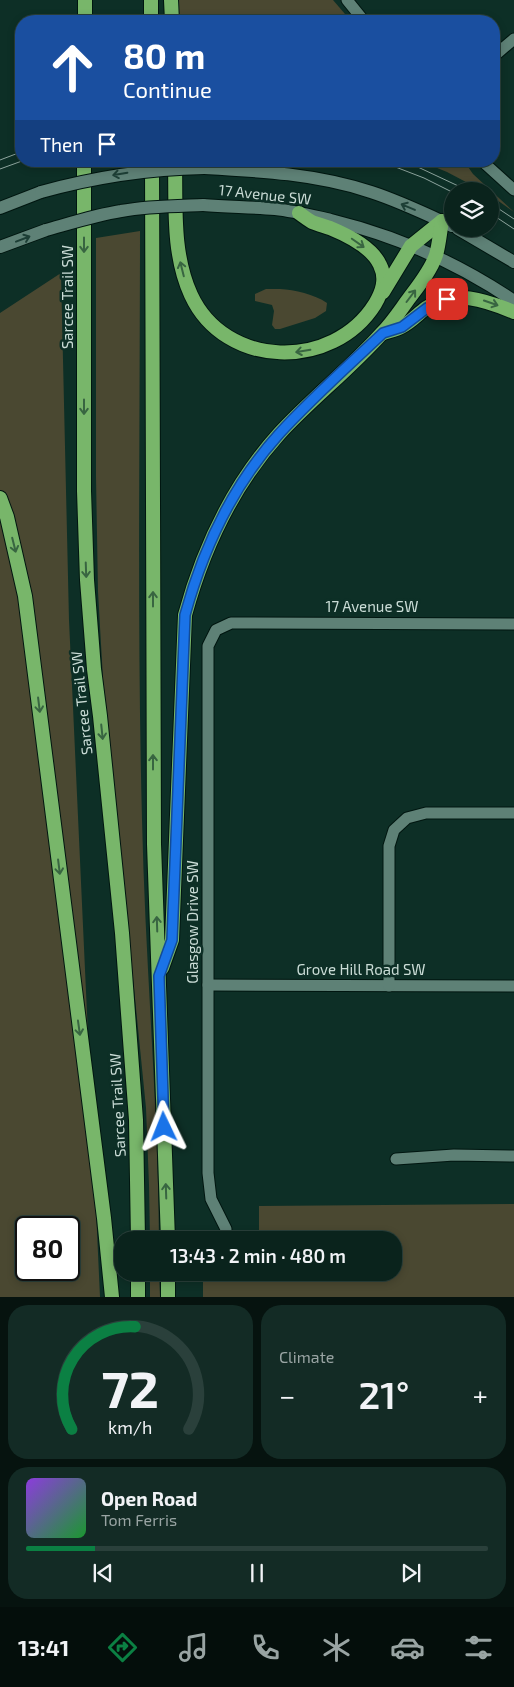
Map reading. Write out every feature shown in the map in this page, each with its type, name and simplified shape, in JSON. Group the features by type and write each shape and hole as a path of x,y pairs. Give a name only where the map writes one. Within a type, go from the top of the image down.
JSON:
{"highway":[{"path":"85,0 85,15"},
{"path":"151,0 151,15"},
{"path":"171,0 172,15"},
{"name":"Sarcee Trail SW","path":"84,167 84,491 86,580 121,923 136,1120 138,1231"},
{"path":"152,167 154,835 168,1231"},
{"path":"175,167 178,243 185,280 200,310 211,324 225,336 245,347 265,351 299,352 326,345 351,330 373,308 411,246 444,226"},
{"path":"299,213 312,222 356,242 377,260 383,274 382,292"},
{"path":"159,976 172,940 185,615 195,579 209,543 224,513 257,462 279,434 383,333 419,285 436,256 444,233"},
{"path":"383,333 402,327 427,308 437,303 457,297 487,300 514,312"},
{"path":"0,498 15,550 26,606 104,1218 112,1297"},
{"path":"138,1281 138,1297"},
{"path":"168,1281 168,1297"}],"main road":[{"name":"17 Avenue SW","path":"0,208 41,192 74,183 132,172 204,168 268,171 317,178 370,192 444,223"},
{"name":"17 Avenue SW","path":"0,247 46,230 121,211 203,205 275,210 299,213 392,237 436,256 491,285 514,301"},
{"path":"472,237 514,262"}],"street":[{"path":"347,0 359,15"},
{"path":"500,51 514,39"},
{"path":"489,167 514,190"},
{"name":"17 Avenue SW","path":"231,623 514,624"},
{"name":"Glasgow Drive SW","path":"226,1229 211,1199 208,1173 208,646 216,630 231,623"},
{"path":"389,986 389,846 394,830 407,818 426,813 514,813"},
{"name":"Grove Hill Road SW","path":"208,985 514,986"},
{"path":"396,1159 454,1155 514,1156"}],"shaded area":[{"path":"178,0 333,0 346,15 178,15"},
{"path":"435,167 468,167 482,182 466,182"},
{"path":"499,198 514,212 499,201"},
{"path":"140,231 140,746 159,1231 150,1231 146,1108 103,679 98,592 96,477 96,238"},
{"path":"61,273 69,620 100,1297 0,1297 0,313"},
{"path":"266,289 298,291 316,297 327,303 326,311 315,318 275,329 272,325 274,311 272,305 255,301 255,294"},
{"path":"514,1204 514,1297 203,1297 203,1281 402,1281 402,1231 259,1231 259,1206"},
{"path":"150,1281 159,1281 160,1297 150,1297"}],"tram line":[{"path":"0,160 15,154"},
{"path":"0,169 15,164"},
{"path":"396,167 444,188"},
{"path":"418,167 450,182"},
{"path":"499,209 514,219"},
{"path":"499,219 514,229"}],"route":[{"path":"164,1127 159,976 172,940 185,615 195,579 209,543 224,513 257,462 279,434 383,333 402,327 427,308 447,299"}]}
